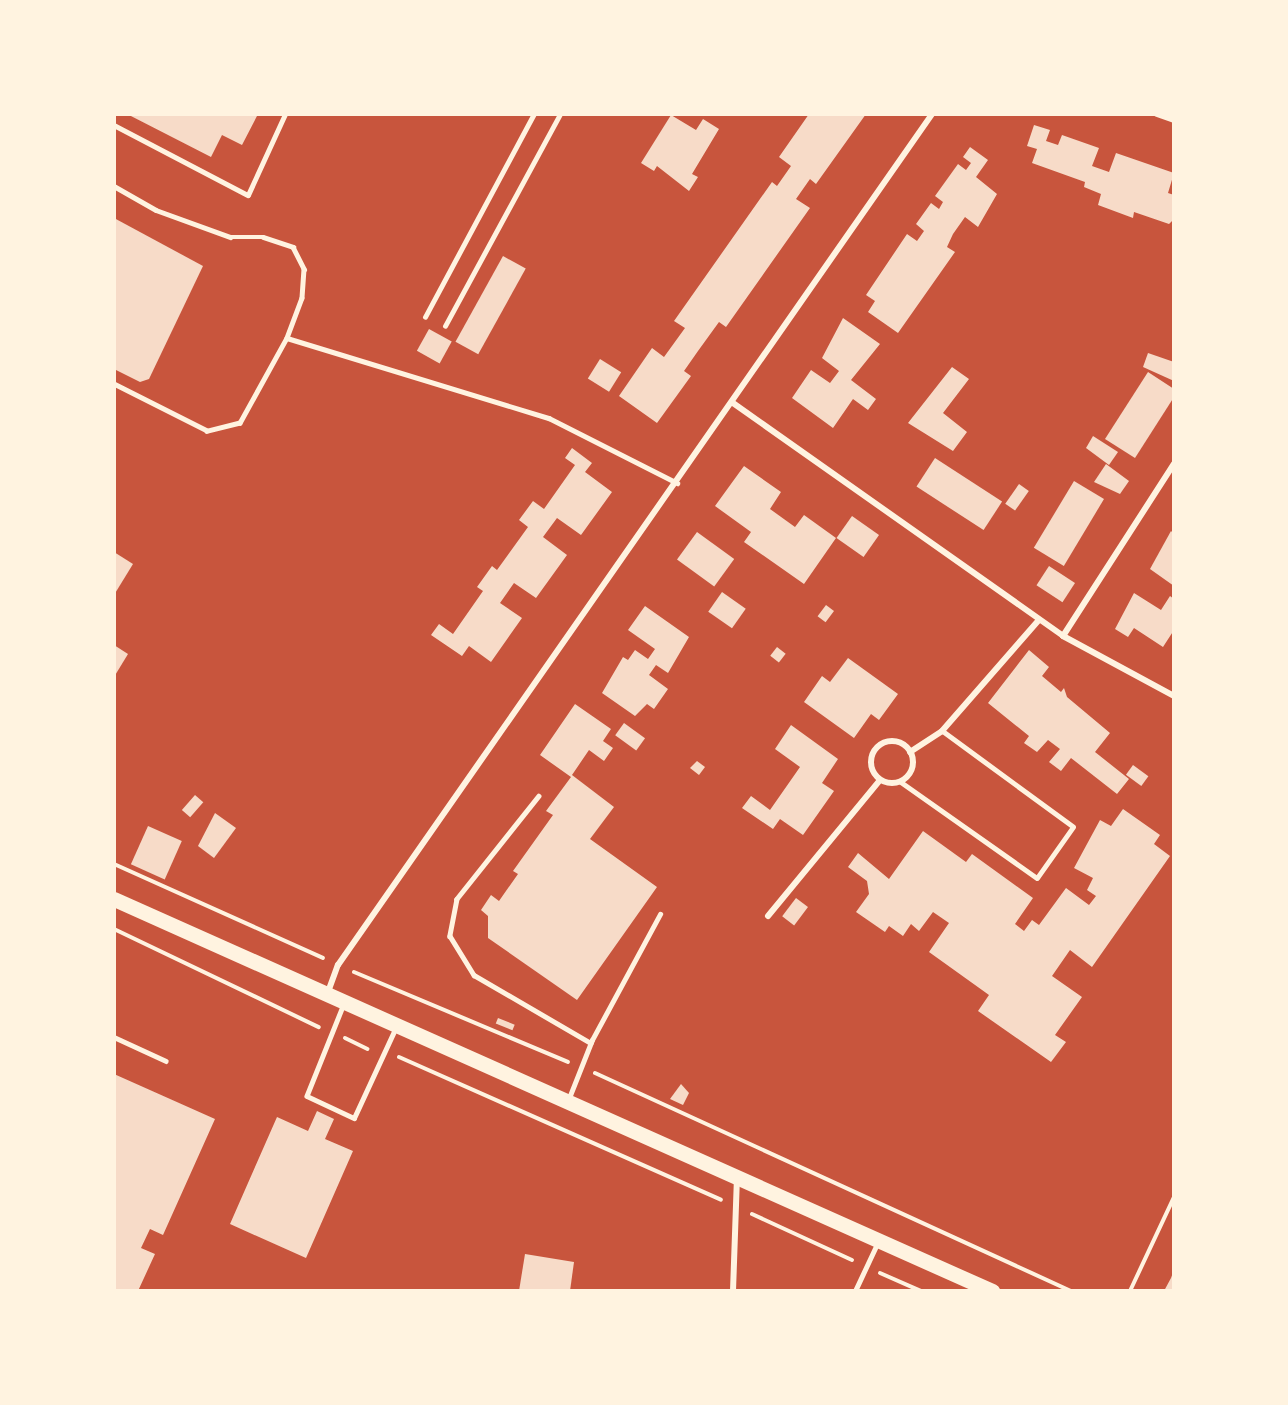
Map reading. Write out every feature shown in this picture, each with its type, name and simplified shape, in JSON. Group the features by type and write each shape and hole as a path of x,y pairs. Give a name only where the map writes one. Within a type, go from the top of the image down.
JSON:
{"main road":[{"path":"114,898 992,1291"}],"street":[{"path":"328,993 338,965 733,403 932,114"},
{"path":"1157,114 1174,120"},
{"path":"733,403 1063,636 1174,696"},
{"path":"1063,636 1174,464"},
{"path":"910,752 942,731 1039,620"},
{"path":"894,741 910,752 911,772 901,782 880,780 872,769 875,749 894,741"},
{"path":"768,916 880,780"},
{"path":"733,1291 737,1175"}],"lane":[{"path":"114,125 248,195 285,114"},
{"path":"425,317 534,114"},
{"path":"446,326 560,114"},
{"path":"114,186 156,210 230,237 263,237 292,247 304,268 302,298 286,338 240,423 207,431 114,384"},
{"path":"286,338 549,418 676,483"},
{"path":"901,782 1037,878 1073,827 942,731"},
{"path":"539,796 457,899 450,936 474,975 591,1043"},
{"path":"568,1101 591,1043 660,914"},
{"path":"345,1001 307,1096 354,1118 398,1024"},
{"path":"114,1037 166,1061"},
{"path":"855,1291 879,1239"}],"path":[{"path":"114,929 332,1033 384,1053 921,1291"},
{"path":"1130,1291 1174,1197"}],"building":[{"path":"127,114 258,114 242,145 222,135 211,157"},
{"path":"809,114 866,114 816,184 810,179 796,199 810,208 726,327 719,322 698,351 684,371 691,376 657,423 619,396 652,348 664,357 685,328 674,321 772,182 777,186 791,166 779,157"},
{"path":"671,115 696,130 703,119 719,129 692,174 698,177 689,191 657,166 654,171 641,163"},
{"path":"1034,125 1050,130 1046,141 1058,145 1062,135 1099,148 1092,166 1109,172 1116,153 1174,173 1168,193 1174,195 1174,219 1169,224 1134,212 1133,218 1098,205 1101,194 1084,187 1085,182 1032,163 1037,149 1027,146"},
{"path":"970,147 988,160 976,177 997,194 978,227 965,217 947,247 955,252 898,333 868,312 875,301 866,295 907,234 917,241 924,231 916,224 931,203 939,209 943,202 935,196 958,164 966,170 971,163 963,157"},
{"path":"114,218 203,266 149,379 140,382 114,369"},
{"path":"503,256 526,269 478,354 455,342"},
{"path":"843,318 880,344 851,380 876,399 868,410 853,399 833,428 792,398 811,370 830,383 839,371 822,358"},
{"path":"429,329 452,342 440,363 417,351"},
{"path":"1148,353 1174,362 1174,381 1143,367"},
{"path":"600,359 621,372 609,392 588,379"},
{"path":"952,367 969,379 943,413 967,432 953,451 908,423"},
{"path":"1148,372 1174,389 1174,397 1135,458 1105,439"},
{"path":"1093,436 1118,452 1109,465 1086,448"},
{"path":"572,448 592,463 585,472 612,492 581,535 557,518 543,537 567,555 536,598 514,583 500,603 522,618 491,662 469,646 462,656 431,635 439,624 453,634 483,591 477,587 492,566 497,570 528,527 519,520 533,501 544,509 575,465 565,458"},
{"path":"935,458 1002,502 984,530 916,487"},
{"path":"1106,464 1129,481 1120,494 1094,482"},
{"path":"744,466 781,492 770,509 795,527 804,515 836,538 804,584 744,542 751,532 715,506"},
{"path":"1074,481 1104,499 1064,566 1034,548"},
{"path":"1019,484 1029,491 1015,511 1005,504"},
{"path":"852,516 879,535 864,557 837,538"},
{"path":"1171,531 1174,534 1174,586 1150,569"},
{"path":"697,532 734,559 714,587 677,560"},
{"path":"114,552 133,564 114,595"},
{"path":"1049,566 1075,583 1062,602 1036,585"},
{"path":"722,592 746,609 732,628 708,612"},
{"path":"1134,593 1161,610 1170,596 1174,599 1174,630 1163,647 1134,628 1128,637 1115,629"},
{"path":"826,605 834,611 826,622 818,616"},
{"path":"645,606 689,637 668,673 656,665 649,675 668,689 654,709 647,704 635,716 602,693 623,657 628,660 635,650 648,659 655,649 628,630"},
{"path":"114,645 128,654 114,677"},
{"path":"777,647 786,654 779,662 770,656"},
{"path":"1029,650 1049,667 1042,676 1061,692 1064,688 1067,697 1110,733 1095,752 1129,779 1117,794 1071,758 1061,771 1049,762 1060,749 1048,740 1037,752 1024,743 1029,736 988,703"},
{"path":"848,658 898,694 879,720 871,714 854,738 804,702 822,676 830,682"},
{"path":"575,704 611,729 603,741 613,748 604,761 589,750 572,775 614,807 590,839 657,887 577,1000 488,938 488,916 481,910 491,895 499,901 518,874 513,871 553,815 546,811 571,777 540,755"},
{"path":"624,723 645,738 636,750 615,735"},
{"path":"791,725 838,759 822,783 834,791 803,835 780,819 773,829 742,808 751,796 770,810 800,767 775,749"},
{"path":"697,761 705,767 699,775 690,768"},
{"path":"1133,765 1148,776 1141,786 1126,775"},
{"path":"195,795 203,802 190,817 182,810"},
{"path":"1123,809 1160,835 1154,844 1170,856 1092,967 1070,950 1052,976 1082,997 1055,1035 1066,1042 1051,1062 978,1011 989,995 929,952 949,923 933,912 919,931 911,924 903,936 889,926 885,932 856,912 869,894 867,881 848,867 858,853 889,879 923,831 966,862 972,854 1033,898 1015,924 1024,931 1032,920 1039,925 1066,888 1089,905 1096,896 1087,890 1093,878 1074,868 1100,820 1111,826"},
{"path":"215,813 236,828 214,858 198,846"},
{"path":"148,826 182,841 165,879 131,864"},
{"path":"796,898 808,907 794,925 782,916"},
{"path":"498,1018 515,1025 512,1030 496,1024"},
{"path":"114,1074 215,1119 163,1235 150,1229 141,1248 155,1254 138,1291 114,1291"},
{"path":"681,1084 689,1093 683,1105 670,1099"},
{"path":"317,1111 334,1119 325,1139 353,1151 306,1258 230,1224 277,1117 308,1131"},
{"path":"525,1254 574,1262 570,1291 519,1291"},
{"path":"1174,1270 1174,1291 1164,1291 1171,1278"}]}
